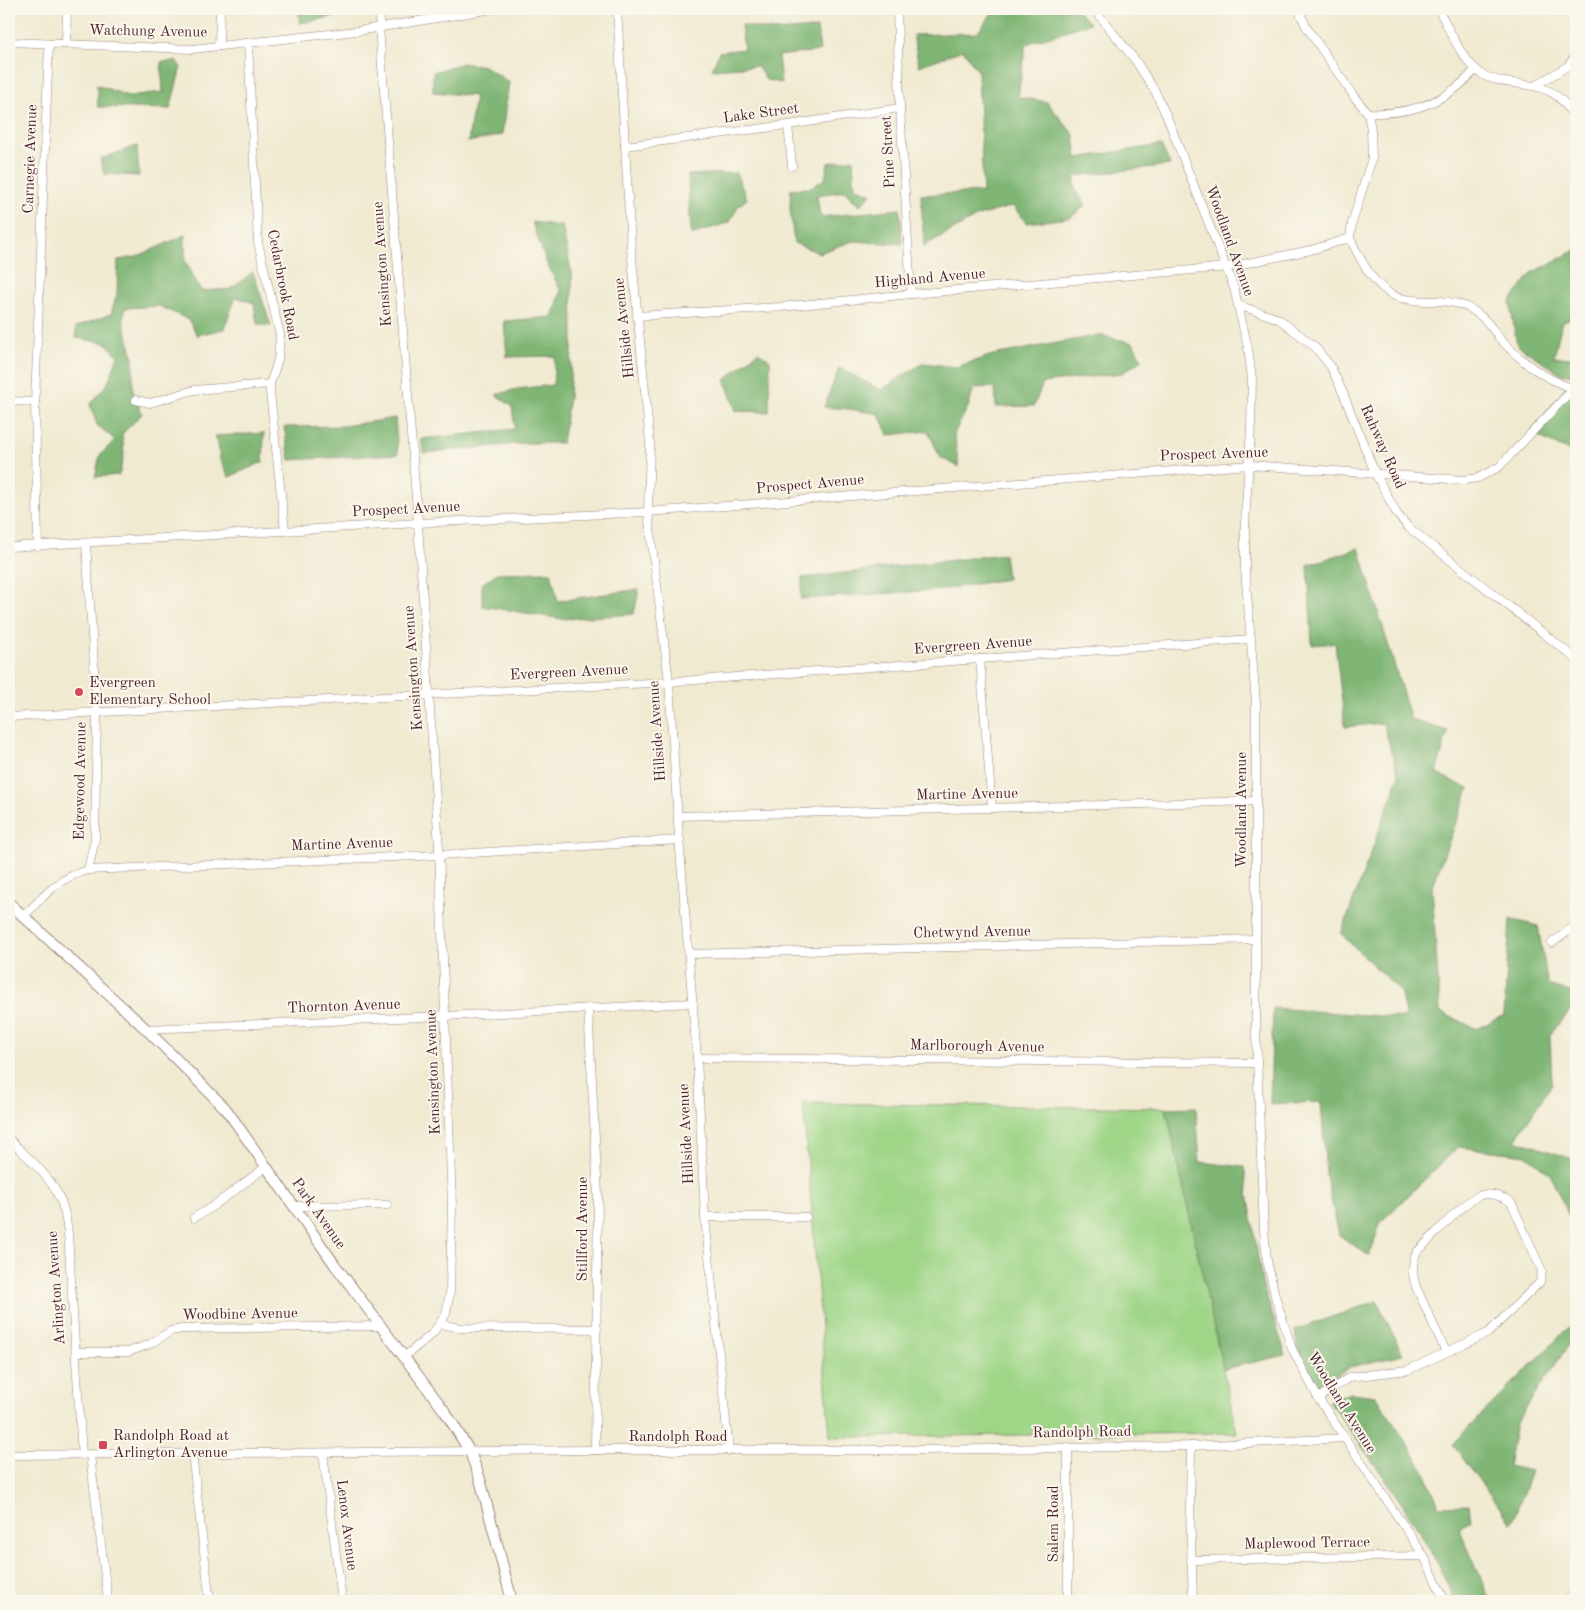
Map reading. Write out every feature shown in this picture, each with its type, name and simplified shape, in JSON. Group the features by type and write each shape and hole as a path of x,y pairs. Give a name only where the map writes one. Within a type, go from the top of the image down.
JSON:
{"main road":[{"name":"Park Avenue","path":"9,903 146,1029 226,1109 293,1206 446,1413 470,1452 480,1479 512,1601"}],"street":[{"path":"66,9 66,44"},
{"path":"219,46 220,9"},
{"name":"Kensington Avenue","path":"380,9 379,27 418,523 440,855 452,1214 450,1292 446,1314 440,1324"},
{"name":"Watchung Avenue","path":"9,42 192,49 357,31 493,9"},
{"name":"Hillside Avenue","path":"617,9 631,248 650,443 648,512 669,682 697,1058 705,1217 729,1451"},
{"name":"Pine Street","path":"897,9 900,108 911,294"},
{"name":"Woodland Avenue","path":"1094,9 1135,60 1155,91 1167,117 1234,288 1248,348 1252,379 1245,522 1245,569 1256,703 1257,1063 1264,1231 1267,1260 1283,1324 1292,1349 1318,1398 1424,1556 1445,1601"},
{"path":"1298,9 1307,28 1368,113 1372,158 1352,224 1350,238 1360,259 1374,278 1386,290 1397,297 1415,301 1449,302 1478,314 1531,369 1550,380 1575,389"},
{"path":"1438,9 1465,57 1480,73 1492,79 1536,85 1557,95 1569,107 1576,121"},
{"name":"Cedarbrook Road","path":"248,43 258,235 261,257 280,335 278,360 270,384 285,531"},
{"name":"Carnegie Avenue","path":"38,546 35,402 49,44"},
{"path":"1536,85 1568,66 1576,55"},
{"path":"1368,113 1382,114 1406,111 1430,104 1451,92 1476,69"},
{"name":"Lake Street","path":"625,146 788,125 900,108"},
{"path":"788,125 792,166"},
{"name":"Highland Avenue","path":"637,316 780,307 911,294 1226,268 1311,250 1350,238"},
{"name":"Rahway Road","path":"1238,305 1279,319 1315,347 1331,366 1375,473 1397,514 1408,527 1576,659"},
{"path":"136,400 150,403 194,390 270,384"},
{"name":"Prospect Avenue","path":"9,548 418,523 648,512 1249,465 1464,480 1478,478 1499,467 1575,389"},
{"path":"9,400 35,402"},
{"name":"Edgewood Avenue","path":"86,543 97,712 95,839 88,870"},
{"name":"Evergreen Avenue","path":"9,717 669,682 1251,639"},
{"path":"980,659 992,808"},
{"name":"Martine Avenue","path":"678,816 1256,801"},
{"name":"Martine Avenue","path":"23,917 64,878 88,870 440,855 680,840"},
{"path":"1552,943 1576,925"},
{"name":"Chetwynd Avenue","path":"689,954 1256,939"},
{"name":"Thornton Avenue","path":"146,1029 693,1003"},
{"name":"Stillford Avenue","path":"588,1008 598,1195 595,1450"},
{"name":"Marlborough Avenue","path":"697,1058 1257,1063"},
{"name":"Arlington Avenue","path":"9,1139 45,1174 64,1209 68,1234 76,1352 86,1455 108,1601"},
{"path":"194,1218 266,1167"},
{"path":"1318,1398 1350,1377 1408,1370 1488,1333 1540,1282 1542,1271 1511,1202 1504,1197 1487,1194 1478,1196 1468,1202 1417,1252 1414,1259 1413,1276 1416,1287 1446,1352"},
{"path":"293,1206 387,1205"},
{"path":"705,1217 806,1217"},
{"path":"404,1357 424,1341 440,1324 461,1328 596,1328"},
{"name":"Woodbine Avenue","path":"76,1352 128,1352 150,1344 171,1331 182,1329 380,1326"},
{"name":"Randolph Road","path":"9,1455 1191,1446 1346,1438"},
{"path":"1191,1446 1192,1601"},
{"name":"Salem Road","path":"1068,1447 1068,1601"},
{"name":"Lenox Avenue","path":"323,1453 342,1601"},
{"path":"192,1454 210,1601"},
{"name":"Maplewood Terrace","path":"1191,1560 1424,1556"},
{"path":"1566,1601 1576,1592"}],"green space":[{"path":"298,9 348,9 348,14 300,23"},
{"path":"995,9 1076,9 1090,23 1026,44 1018,97 1047,102 1074,135 1077,158 1161,145 1170,165 1075,176 1075,189 1086,205 1070,218 1026,223 1013,206 978,216 924,246 921,195 983,192 978,71 963,50 919,66 913,35 977,33"},
{"path":"741,25 774,31 817,28 820,51 778,56 781,83 766,80 757,66 712,69 719,52 744,49"},
{"path":"176,61 181,67 170,109 98,107 97,85 128,96 163,92 161,62"},
{"path":"463,63 484,66 509,82 502,135 468,142 475,96 433,92 433,72"},
{"path":"137,146 139,176 104,174 100,159"},
{"path":"853,159 855,187 871,194 860,206 844,191 817,195 820,217 900,209 902,244 853,241 819,253 794,243 790,208 791,189 809,188 825,179 828,163"},
{"path":"736,173 747,199 738,206 730,222 691,235 688,175"},
{"path":"532,222 562,226 572,275 573,335 569,397 562,443 527,443 424,453 421,439 515,429 512,406 496,395 517,389 553,385 555,356 507,357 504,321 553,317 561,291 547,264"},
{"path":"185,235 185,260 201,291 231,289 253,272 271,326 257,324 254,303 236,297 224,329 197,335 189,320 159,306 125,308 123,320 133,357 133,391 142,414 122,434 124,454 119,475 95,477 100,455 115,440 97,425 90,405 108,383 118,356 106,343 76,338 76,327 111,314 117,294 118,260 136,257"},
{"path":"1576,250 1576,317 1562,322 1554,357 1576,358 1576,374 1563,375 1517,345 1510,302 1532,273"},
{"path":"1100,335 1133,343 1142,360 1122,373 1043,383 1034,406 996,407 995,387 974,388 968,407 954,434 959,467 940,457 928,431 888,435 879,414 824,407 839,368 881,390 923,363 956,367 993,355"},
{"path":"758,352 770,360 769,412 736,411 725,380"},
{"path":"1576,386 1576,449 1567,450 1531,433 1566,387"},
{"path":"395,418 398,454 290,460 284,427 344,426"},
{"path":"264,433 263,462 229,477 220,460 218,443 214,436"},
{"path":"1359,548 1411,720 1448,731 1436,773 1469,789 1432,886 1440,1012 1477,1029 1504,1015 1510,919 1538,926 1548,985 1576,994 1576,1003 1550,1035 1552,1084 1515,1140 1576,1160 1576,1232 1550,1174 1526,1155 1458,1147 1381,1222 1369,1256 1339,1235 1326,1176 1321,1102 1270,1104 1273,1008 1406,1018 1400,991 1341,934 1399,776 1383,723 1345,727 1335,643 1312,645 1308,565"},
{"path":"1004,554 1007,579 940,590 801,599 802,578"},
{"path":"551,572 558,601 639,589 634,614 562,619 482,606 482,584 497,573"},
{"path":"803,1103 1166,1108 1237,1433 830,1437"},
{"path":"1196,1107 1200,1162 1244,1167 1262,1283 1286,1355 1223,1369 1166,1108"},
{"path":"1377,1301 1403,1355 1350,1367 1318,1386 1297,1347 1295,1330"},
{"path":"1576,1320 1576,1334 1516,1423 1508,1466 1531,1471 1512,1524 1452,1444"},
{"path":"1351,1393 1376,1396 1424,1470 1439,1506 1469,1505 1471,1521 1459,1528 1491,1601 1455,1601 1443,1574 1414,1523 1381,1473 1329,1401"}],"place":[{"name":"Evergreen Elementary School","path":"79,692"},
{"name":"Randolph Road at Arlington Avenue","path":"103,1445"}]}
